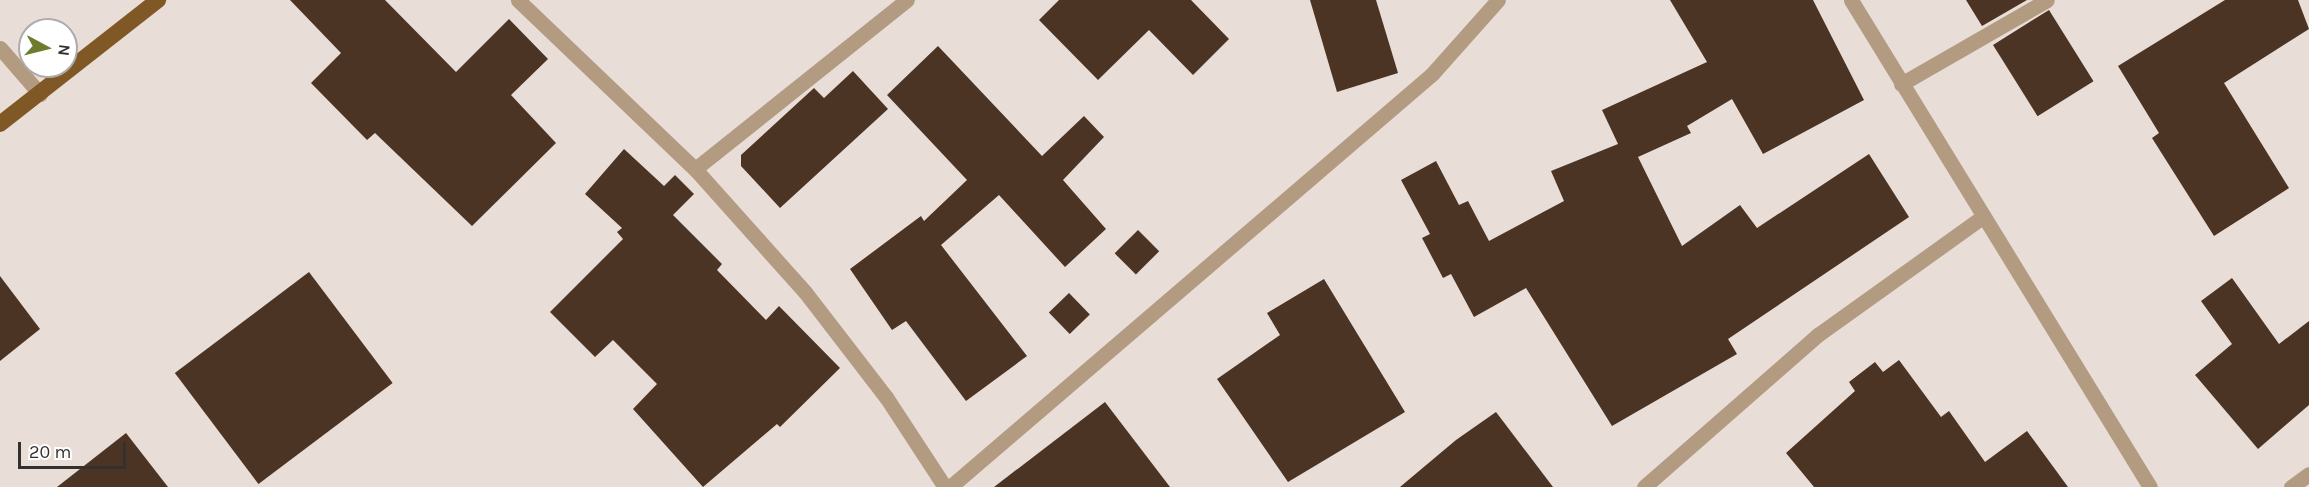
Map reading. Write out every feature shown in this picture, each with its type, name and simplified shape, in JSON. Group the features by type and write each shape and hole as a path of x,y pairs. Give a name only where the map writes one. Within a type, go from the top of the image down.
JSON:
{"highway":[{"path":"0,124 158,0"}],"street":[{"path":"518,0 695,169 805,292 886,397 948,487 1432,74 1498,0"},
{"path":"695,169 907,0"},
{"path":"1851,0 1981,218 2150,487"},
{"path":"1901,84 2047,0"},
{"path":"0,48 40,94"},
{"path":"1644,487 1819,334 1981,218"},
{"path":"2291,487 2309,474"}],"building":[{"path":"290,0 385,0 456,72 509,19 548,59 511,95 556,143 472,226 375,133 367,140 311,83 341,53"},
{"path":"1059,0 1191,0 1229,39 1193,75 1149,30 1098,80 1039,20"},
{"path":"1310,0 1376,0 1398,73 1337,92"},
{"path":"1670,0 1813,0 1864,100 1763,154 1732,99 1687,126 1691,133 1638,157 1682,246 1740,205 1757,228 1869,154 1909,217 1728,339 1737,354 1612,426 1526,288 1474,317 1451,274 1443,278 1422,238 1430,234 1401,180 1436,161 1459,205 1468,201 1489,241 1564,201 1551,171 1618,144 1602,110 1707,62"},
{"path":"1966,0 2027,0 1982,26"},
{"path":"2225,0 2298,0 2309,29 2224,83 2289,188 2214,236 2152,138 2159,133 2118,66"},
{"path":"2049,10 2094,81 2038,116 1993,45"},
{"path":"938,46 1042,156 1084,116 1104,137 1063,180 1106,229 1065,267 999,195 941,245 1027,356 966,401 906,321 892,330 850,269 921,216 924,221 967,180 887,95"},
{"path":"853,71 888,109 780,208 741,166 741,155 814,88 824,98"},
{"path":"624,149 664,186 675,175 694,194 673,215 722,264 717,270 766,320 779,306 840,368 780,427 777,424 703,487 633,409 657,384 613,340 595,357 550,312 623,239 617,232 622,228 585,194"},
{"path":"1138,230 1159,251 1136,275 1115,253"},
{"path":"309,272 393,383 258,484 175,373"},
{"path":"0,276 40,329 0,361"},
{"path":"2232,278 2279,344 2309,321 2309,405 2258,449 2195,375 2232,344 2201,301"},
{"path":"1324,279 1405,412 1288,482 1217,379 1280,335 1267,313"},
{"path":"1069,293 1090,315 1070,334 1049,312"},
{"path":"1899,360 1941,417 1949,411 1985,462 2027,431 2068,487 1814,487 1786,453 1855,391 1849,382 1875,362 1883,372"},
{"path":"1105,402 1170,487 994,487"},
{"path":"1496,412 1553,487 1400,487 1456,440"},
{"path":"126,433 168,487 57,487"}]}
